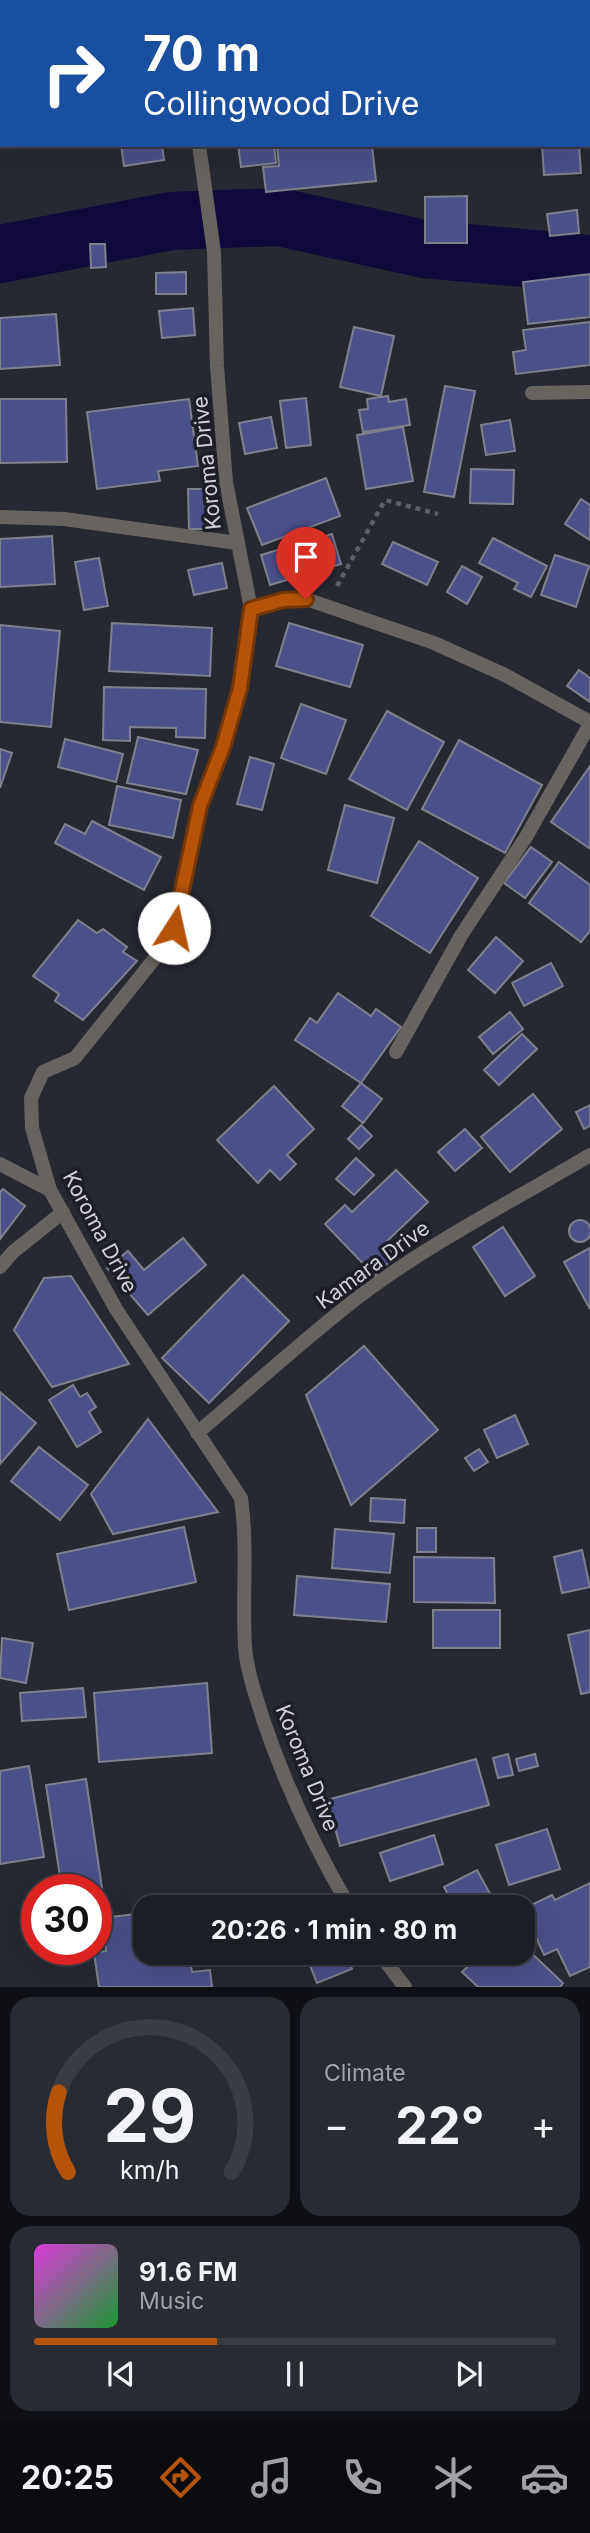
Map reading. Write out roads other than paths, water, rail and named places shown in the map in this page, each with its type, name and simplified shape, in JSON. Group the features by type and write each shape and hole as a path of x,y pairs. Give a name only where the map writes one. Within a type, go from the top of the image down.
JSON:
{"street":[{"name":"Koroma Drive","path":"199,147 214,252 217,366 225,470 251,609 240,688 223,747 200,806 174,928 155,958 75,1058 43,1072 31,1098 32,1128 50,1190 116,1309 241,1498 245,1529 245,1648 250,1679 272,1746 295,1801 343,1895"},
{"path":"532,393 590,392"},
{"path":"0,517 64,519 237,543"},
{"path":"251,609 283,600 306,599 435,643 505,676 590,723 526,837 463,934 397,1052"},
{"name":"Kamara Drive","path":"197,1433 361,1295 445,1237 590,1155"},
{"path":"0,1164 50,1190"},
{"path":"0,1267 13,1252 63,1212"},
{"path":"388,1965 405,1987"}],"waterway":[{"path":"0,254 171,221 279,217 424,249 590,264"}]}
